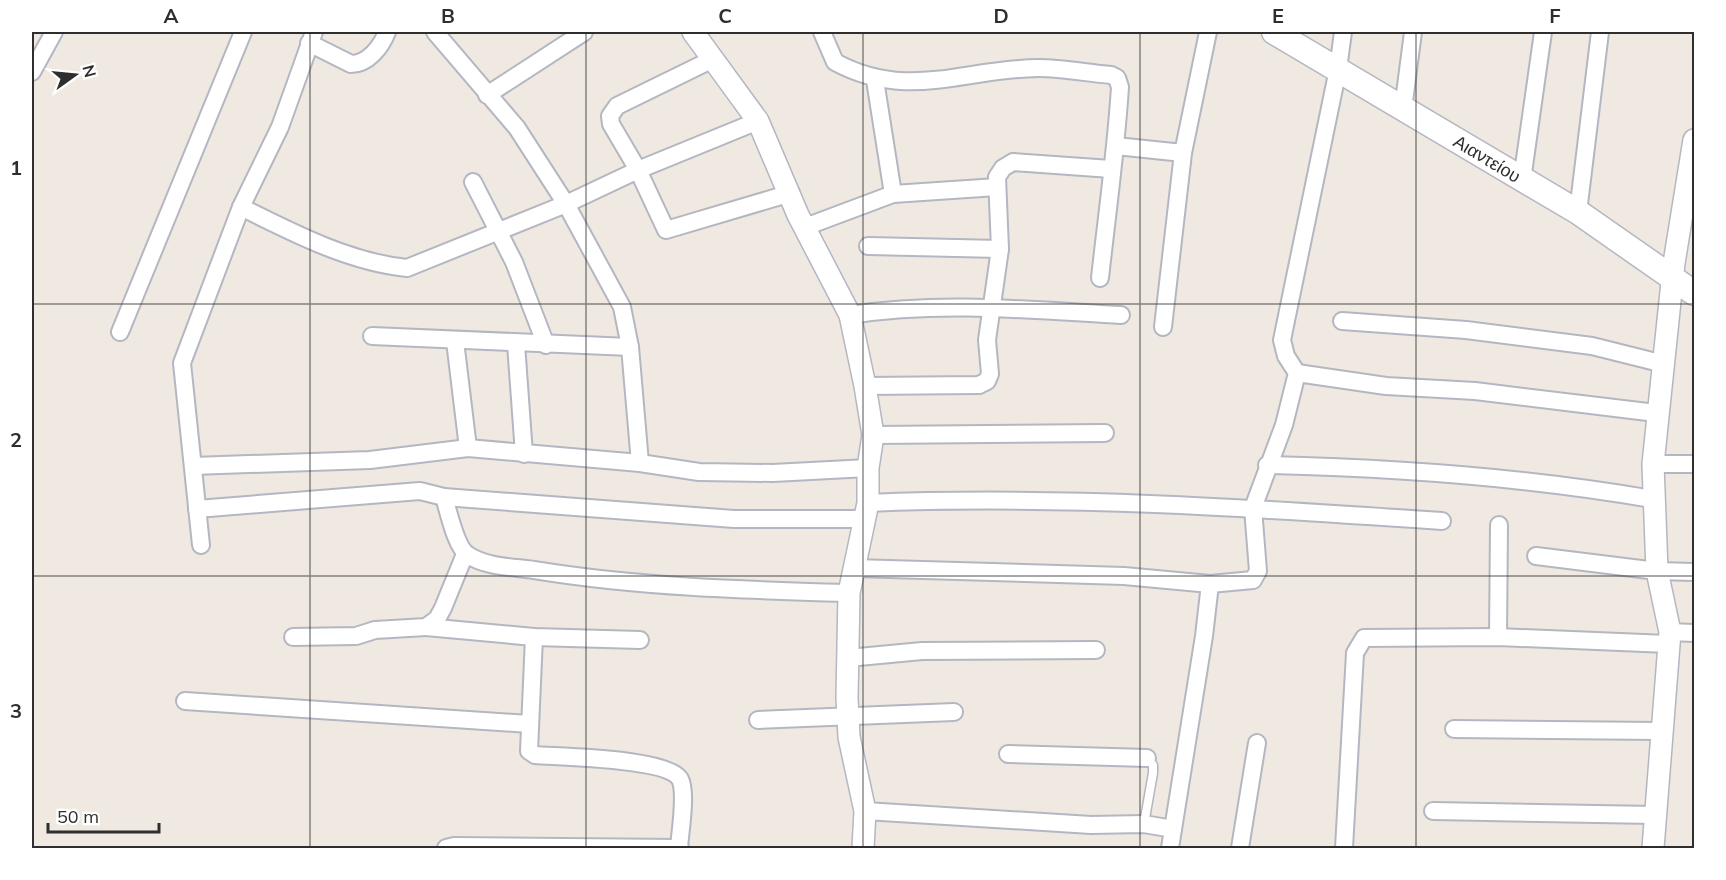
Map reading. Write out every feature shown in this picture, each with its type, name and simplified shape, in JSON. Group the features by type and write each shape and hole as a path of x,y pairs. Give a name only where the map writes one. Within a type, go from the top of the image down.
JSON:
{"main road":[{"name":"Αιαντείου","path":"1274,32 1578,212 1672,280 1695,293"}],"street":[{"path":"32,72 54,32"},
{"path":"120,332 243,32"},
{"path":"201,545 182,363 241,207 280,128 311,37 351,63 358,64 367,60 387,32"},
{"path":"435,32 517,128 566,204 622,306 630,347 640,463"},
{"path":"488,95 584,32"},
{"path":"693,32 758,121 805,227 850,315 865,386 873,435 868,468 866,511 849,593 848,658 849,737 864,811 863,849"},
{"path":"822,32 835,62 875,80 907,84 1038,68 1111,75 1117,78 1120,87 1116,147 1111,169 1100,278"},
{"path":"1163,327 1183,153 1208,32"},
{"path":"1343,32 1338,69 1282,340 1286,356 1298,373 1386,386 1475,391 1656,413"},
{"path":"1403,109 1413,32"},
{"path":"1522,180 1543,32"},
{"path":"1578,212 1600,32"},
{"path":"713,59 617,106 610,116 611,124 638,170 666,230 791,193"},
{"path":"875,80 893,194"},
{"path":"241,207 306,240 390,266 407,268 566,204 638,170 758,121"},
{"path":"1653,849 1660,731 1669,638 1657,571 1652,499 1656,413 1664,364 1672,280 1695,140"},
{"path":"1116,147 1183,153"},
{"path":"865,386 979,385 987,381 990,374 987,340 1000,249 997,177 1003,168 1012,162 1111,169"},
{"path":"473,182 500,231 546,345"},
{"path":"805,227 893,194 997,187"},
{"path":"868,246 1000,249"},
{"path":"850,315 887,309 992,308 1121,315"},
{"path":"1342,321 1466,330 1592,346 1664,364"},
{"path":"372,336 516,344 630,347"},
{"path":"455,341 468,448"},
{"path":"516,344 524,454"},
{"path":"854,568 1124,576 1209,584 1217,581 1253,580 1256,577 1253,508 1267,465 1284,425 1298,373"},
{"path":"873,435 1105,433"},
{"path":"193,466 370,460 468,448 640,463 699,472 773,473 868,468"},
{"path":"1653,464 1695,464"},
{"path":"1267,465 1467,474 1566,484 1652,499"},
{"path":"197,509 420,491 444,497 734,519 866,511 962,499 1053,499 1253,508 1442,521"},
{"path":"444,497 452,525 465,554 480,562 573,577 700,589 849,593"},
{"path":"1498,637 1499,525"},
{"path":"426,627 437,619 465,554"},
{"path":"1536,556 1657,571 1695,572"},
{"path":"1170,849 1204,636 1209,584"},
{"path":"293,637 356,636 375,630 426,627 534,638 640,640"},
{"path":"1344,849 1355,653 1359,642 1369,637 1669,638 1695,633"},
{"path":"446,849 454,846 680,849 682,785 675,774 653,765 536,755 529,751 534,638"},
{"path":"848,658 922,651 1096,650"},
{"path":"185,700 529,724"},
{"path":"758,720 954,712"},
{"path":"1454,729 1660,731"},
{"path":"1240,849 1257,743"},
{"path":"1008,754 1148,758"},
{"path":"864,811 1091,825 1144,824 1173,829"},
{"path":"1433,811 1654,815"}],"lane":[{"path":"1144,824 1153,773 1153,765 1148,758"}]}
